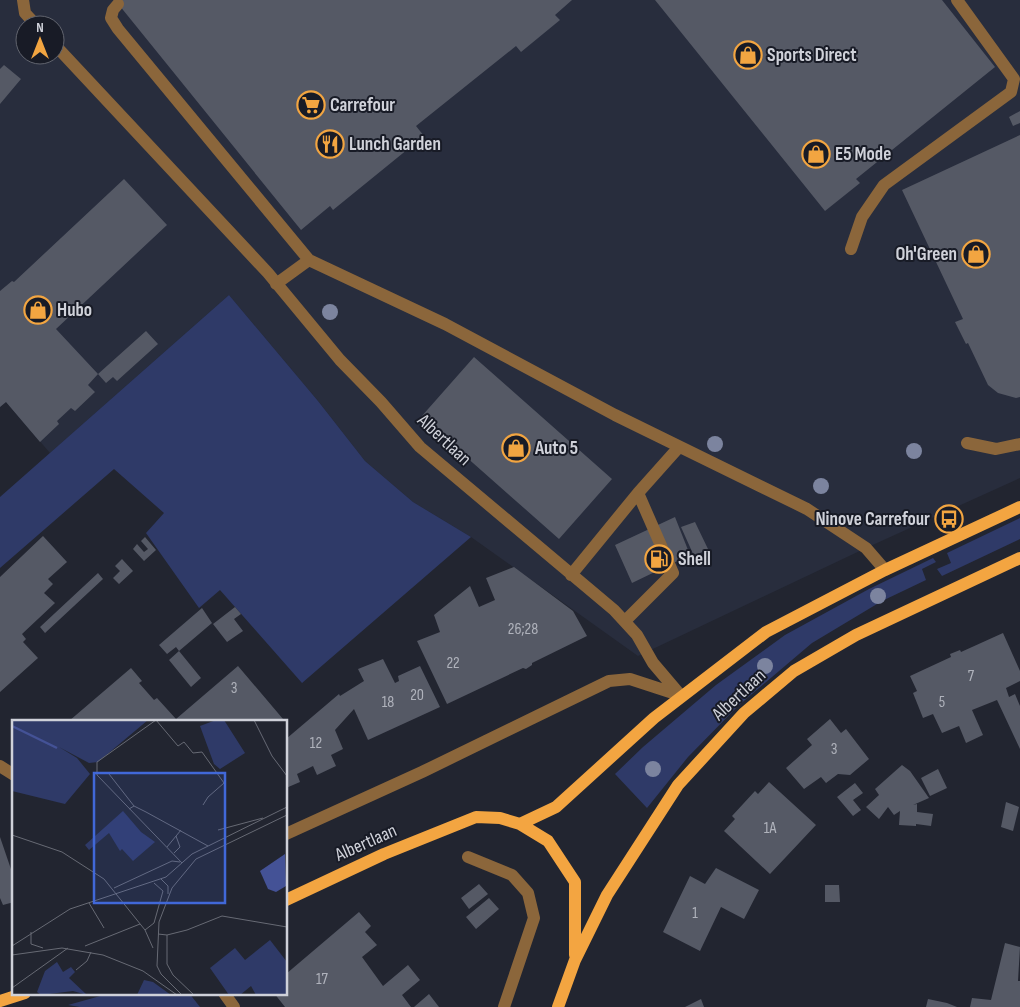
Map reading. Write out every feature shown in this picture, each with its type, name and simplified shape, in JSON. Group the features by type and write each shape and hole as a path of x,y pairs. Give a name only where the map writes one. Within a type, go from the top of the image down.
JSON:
{"main road":[{"name":"Albertlaan","path":"520,824 556,806 654,718 766,632 884,570 1020,507"},
{"name":"Albertlaan","path":"558,1007 575,960 607,895 678,785 744,713 794,672 856,635 1020,558"},
{"name":"Albertlaan","path":"288,899 384,854 476,818 500,818 520,824 548,841 575,882 575,960"},
{"path":"0,1001 22,994"}],"street":[{"path":"23,0 27,15"},
{"path":"851,249 862,217 884,185 1011,92 1014,79 957,0"},
{"path":"118,4 113,10 111,18 118,29 309,260 446,324 615,415 807,509 866,548 884,570"},
{"name":"Albertlaan","path":"65,56 276,284 340,360 420,446 614,610 637,635 653,663 681,696"},
{"path":"276,284 309,260"},
{"path":"967,443 996,449 1020,444"},
{"path":"571,575 638,493 679,447"},
{"path":"625,621 673,573 638,493"},
{"path":"288,833 422,772 609,682 630,679 681,696"},
{"path":"0,766 12,774"},
{"path":"468,857 512,876 528,893 534,918 504,1007"},
{"path":"225,994 234,1007"}],"shaded area":[{"path":"0,0 1020,0 1020,478 866,548 638,656 471,537 413,502 365,461 318,401 229,295 50,453 6,402 0,407"},
{"path":"229,295 318,401 365,461 413,502 471,537 302,683 220,590 199,608 146,533 164,513 114,469 0,568 0,497"},
{"path":"1020,518 1020,539 942,576 937,569 951,563 947,553"},
{"path":"933,558 936,562 922,569 926,580 882,601 812,643 738,706 688,757 647,808 615,774 643,747 716,685 785,635 869,589"},
{"path":"107,994 190,994 200,1007 80,1007 68,1005"}],"building":[{"name":"Carrefour","path":"115,0 572,0 555,15 560,20 521,52 516,46 416,126 424,136 333,210 330,206 301,230"},
{"path":"655,0 942,0 995,67 856,179 860,183 825,211"},
{"path":"4,65 21,79 0,104 0,69"},
{"path":"1020,111 1020,123 1013,126 1009,117"},
{"name":"Oh'Green","path":"1020,135 1020,397 1016,398 998,393 988,385 968,343 966,344 955,322 963,319 902,190"},
{"name":"Hubo","path":"124,179 167,225 56,329 98,374 88,385 95,392 75,411 71,408 57,421 59,424 40,442 6,402 0,407 0,291 12,281 14,282"},
{"path":"146,331 158,344 117,381 113,377 106,383 98,374"},
{"name":"Auto 5","path":"474,357 612,479 559,539 421,417"},
{"path":"675,517 690,555 632,583 615,545"},
{"path":"695,522 708,549 694,556 681,527"},
{"path":"43,536 67,562 48,579 53,584 44,593 55,603 22,634 26,639 23,642 38,658 0,692 0,577"},
{"path":"145,537 156,550 144,561 133,549 137,544 144,552 148,549 141,541"},
{"path":"122,559 133,571 119,584 113,578 120,571 115,566"},
{"path":"514,567 573,611 587,636 532,663 526,669 523,668 447,704 417,641 440,632 434,615 470,586 479,607 495,600 486,578"},
{"path":"98,573 103,579 45,633 40,627"},
{"path":"235,607 241,614 234,619 243,631 227,642 213,624"},
{"path":"202,608 212,623 179,651 176,647 167,654 159,645"},
{"path":"1003,633 1020,671 1020,681 1006,688 1009,697 1015,694 1020,706 1020,749 997,700 972,710 983,735 966,743 959,726 942,733 933,714 923,718 913,693 917,691 910,676 951,657 950,654 960,650 961,652"},
{"path":"179,651 201,678 191,687 169,660"},
{"path":"383,659 395,683 399,681 398,676 420,666 440,707 368,740 354,709 335,730 343,749 331,755 336,766 317,775 313,766 297,774 300,782 288,787 288,737 339,694 340,696 364,681 358,669"},
{"path":"238,666 283,719 70,720 131,668 142,681 139,683 154,700 157,698 176,719"},
{"path":"830,719 841,733 846,729 869,759 850,775 838,774 826,783 821,777 804,789 786,768 812,745 807,739"},
{"path":"902,765 910,771 929,798 913,805 917,804 917,812 933,814 931,826 916,824 916,826 899,825 900,811 894,815 888,807 879,819 866,807 879,795 875,789"},
{"path":"938,769 947,788 930,796 921,778"},
{"path":"769,782 816,825 770,874 724,831 735,819 732,816 755,791 758,794"},
{"path":"855,783 863,793 853,800 861,810 853,816 837,797"},
{"path":"1006,802 1019,807 1013,831 1001,827"},
{"path":"0,837 12,872 12,903 3,905 0,898"},
{"path":"716,868 759,890 744,919 721,907 700,951 663,932 690,876 705,884"},
{"path":"479,884 488,894 469,909 461,898"},
{"path":"825,885 839,885 840,902 825,902"},
{"path":"489,898 499,909 476,929 466,917"},
{"path":"359,912 371,926 365,932 377,945 362,957 383,986 408,965 420,980 402,995 411,1007 285,1007 275,994 288,994 288,972"},
{"path":"1005,943 1020,947 1018,981 1020,981 1020,1007 970,1007 972,998 991,1000"},
{"path":"429,994 439,1007 414,1007"},
{"path":"701,999 704,1007 685,1007"},
{"path":"928,999 947,1003 957,1007 926,1007"}],"place":[{"name":"Sports Direct","path":"748,55"},
{"name":"Carrefour","path":"311,105"},
{"name":"Lunch Garden","path":"330,144"},
{"name":"E5 Mode","path":"816,154"},
{"name":"Oh'Green","path":"976,254"},
{"name":"Hubo","path":"38,310"},
{"name":"Auto 5","path":"516,448"},
{"name":"Ninove Carrefour","path":"949,519"},
{"name":"Shell","path":"659,559"}]}
